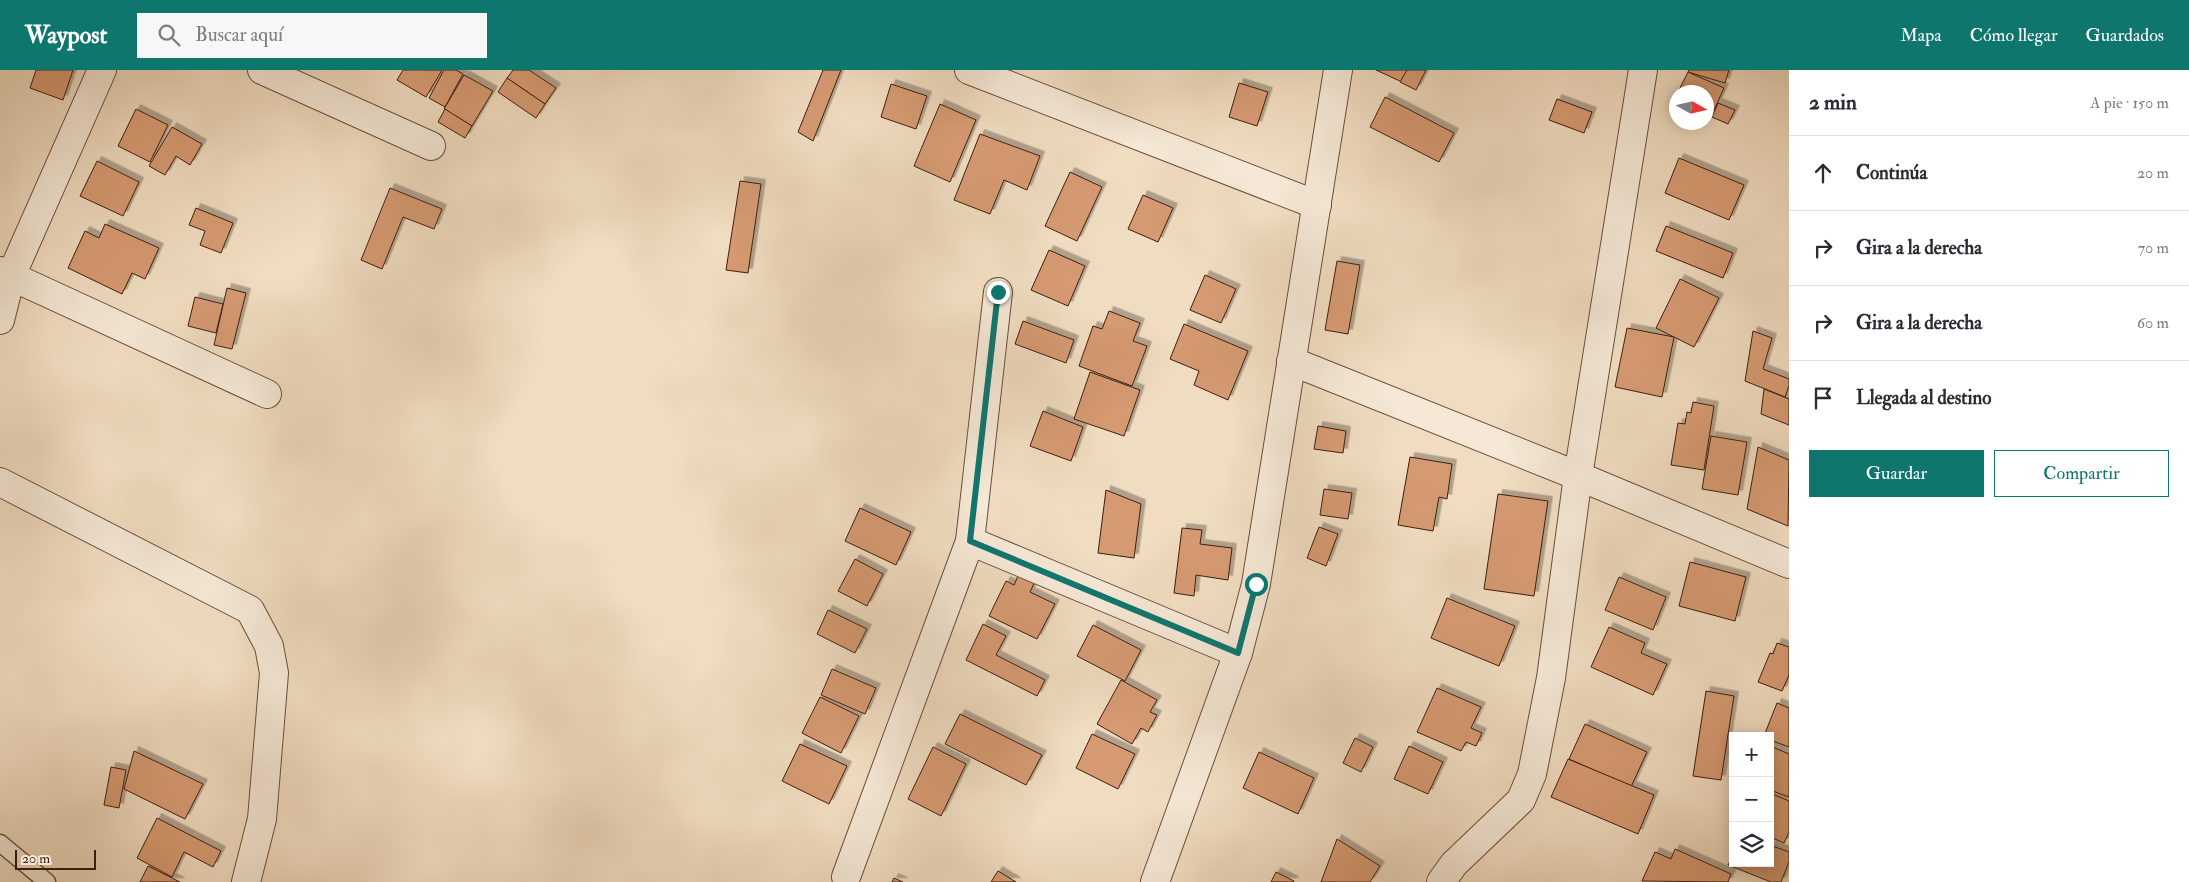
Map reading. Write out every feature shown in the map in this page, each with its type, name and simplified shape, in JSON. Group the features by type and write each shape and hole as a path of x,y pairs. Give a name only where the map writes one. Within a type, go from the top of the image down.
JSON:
{"street":[{"path":"0,320 6,274 102,70"},
{"path":"262,70 431,146"},
{"path":"969,70 1317,205"},
{"path":"1155,882 1238,653 1256,584 1338,70"},
{"path":"1441,882 1454,864 1521,800 1532,774 1551,678 1578,476 1643,70"},
{"path":"6,274 266,394"},
{"path":"846,877 970,541 998,292"},
{"path":"1291,361 1578,476 1789,564"},
{"path":"0,482 250,610 269,646 274,673 262,819 246,882"},
{"path":"970,541 1238,653"}],"lane":[{"path":"0,843 47,882"}],"building":[{"path":"36,70 73,70 63,100 30,88"},
{"path":"403,70 442,70 426,97 397,80"},
{"path":"444,70 456,70 463,74 445,107 429,98"},
{"path":"513,70 529,70 556,88 545,104 507,78"},
{"path":"823,70 841,70 813,141 798,132"},
{"path":"1376,70 1408,70 1402,82"},
{"path":"1407,70 1426,70 1416,90 1400,82"},
{"path":"1689,70 1729,70 1725,83 1688,72"},
{"path":"1688,72 1724,88 1714,110 1714,85 1682,85"},
{"path":"464,75 493,91 472,126 444,109"},
{"path":"507,78 545,104 536,118 498,92"},
{"path":"1239,83 1268,92 1257,126 1229,117"},
{"path":"891,84 927,96 916,129 881,117"},
{"path":"1385,97 1454,133 1439,162 1370,127"},
{"path":"1557,99 1592,112 1584,133 1549,120"},
{"path":"1718,103 1735,110 1728,124 1714,118"},
{"path":"940,104 976,120 950,182 914,166"},
{"path":"136,109 168,125 150,162 118,146"},
{"path":"445,109 472,126 465,138 438,122"},
{"path":"172,127 202,144 190,165 176,156 165,175 149,166"},
{"path":"980,134 1040,156 1027,190 1004,180 990,214 954,200"},
{"path":"1679,158 1744,185 1729,220 1665,193"},
{"path":"97,161 139,182 123,216 80,196"},
{"path":"1070,172 1102,187 1077,241 1045,226"},
{"path":"740,181 761,184 748,273 726,270"},
{"path":"390,188 442,209 434,229 403,217 382,269 361,260"},
{"path":"1143,195 1173,208 1158,242 1128,229"},
{"path":"196,208 233,223 221,253 200,245 205,231 189,225"},
{"path":"105,224 159,248 145,279 132,273 122,294 68,268 85,231 99,238"},
{"path":"1666,226 1733,253 1723,278 1656,251"},
{"path":"1049,250 1085,266 1068,306 1031,290"},
{"path":"1337,261 1360,265 1348,334 1325,330"},
{"path":"1205,275 1236,289 1221,323 1190,310"},
{"path":"1680,279 1719,298 1694,347 1656,328"},
{"path":"227,288 246,293 232,349 214,345"},
{"path":"195,297 223,304 216,333 188,326"},
{"path":"1109,311 1140,323 1133,341 1147,346 1132,386 1079,366 1093,326 1102,329"},
{"path":"1023,321 1074,340 1066,363 1015,344"},
{"path":"1184,324 1248,351 1228,400 1194,385 1199,371 1170,359"},
{"path":"1627,328 1674,337 1662,397 1615,387"},
{"path":"1753,331 1772,338 1763,369 1789,379 1789,386 1785,397 1745,381"},
{"path":"1090,372 1140,390 1124,436 1074,419"},
{"path":"1764,389 1789,399 1789,425 1761,414"},
{"path":"1693,402 1714,406 1704,470 1671,465 1678,423 1685,424 1687,412 1691,413"},
{"path":"1043,411 1083,427 1071,461 1030,446"},
{"path":"1318,426 1346,431 1343,453 1314,449"},
{"path":"1711,436 1747,442 1738,495 1702,489"},
{"path":"1758,447 1789,460 1788,526 1747,509"},
{"path":"1410,457 1452,464 1447,499 1439,497 1433,531 1398,525"},
{"path":"1324,489 1352,493 1348,519 1320,515"},
{"path":"1106,490 1141,504 1134,558 1098,553"},
{"path":"1498,494 1548,501 1534,596 1484,589"},
{"path":"860,508 911,532 896,565 845,541"},
{"path":"1319,527 1338,534 1326,566 1307,558"},
{"path":"1182,528 1202,530 1200,544 1232,548 1228,580 1196,575 1194,596 1174,593"},
{"path":"855,559 883,574 867,606 838,591"},
{"path":"1690,562 1746,577 1735,621 1679,606"},
{"path":"1023,565 1039,573 1030,592 1055,604 1037,639 989,616 1006,581 1014,585"},
{"path":"1619,577 1666,597 1653,630 1605,610"},
{"path":"1447,598 1515,626 1499,666 1431,638"},
{"path":"828,610 867,629 855,653 817,634"},
{"path":"983,624 1006,636 996,655 1045,680 1037,696 966,660"},
{"path":"1093,625 1141,650 1125,681 1077,656"},
{"path":"1609,627 1645,643 1641,653 1667,664 1653,695 1591,667"},
{"path":"1777,643 1789,647 1789,675 1782,691 1758,682 1770,653 1773,654"},
{"path":"832,669 876,688 865,714 821,695"},
{"path":"1121,680 1157,700 1150,712 1157,715 1148,732 1141,728 1132,744 1097,724"},
{"path":"1437,688 1481,707 1471,728 1482,733 1476,746 1466,742 1461,751 1417,732"},
{"path":"1706,691 1734,696 1721,780 1693,776"},
{"path":"820,697 859,716 841,753 802,733"},
{"path":"1777,703 1789,708 1789,747 1774,741 1774,732 1766,732"},
{"path":"960,714 1042,755 1026,785 945,744"},
{"path":"1585,724 1647,752 1631,787 1569,759"},
{"path":"1092,734 1135,754 1118,789 1076,768"},
{"path":"1355,738 1373,747 1361,772 1343,763"},
{"path":"800,744 847,766 829,804 782,781"},
{"path":"1409,746 1443,762 1428,794 1394,779"},
{"path":"933,747 966,764 941,816 908,799"},
{"path":"1774,748 1789,754 1789,797 1774,791"},
{"path":"134,751 203,784 185,819 124,789"},
{"path":"1259,752 1314,778 1298,814 1243,788"},
{"path":"1568,759 1654,795 1638,834 1551,797"},
{"path":"111,767 126,770 119,808 104,805"},
{"path":"1774,795 1789,801 1789,832 1784,843 1774,839"},
{"path":"157,818 221,851 213,867 184,852 172,877 137,858"},
{"path":"1337,839 1380,866 1370,882 1321,882"},
{"path":"1774,846 1789,852 1789,862 1781,882 1771,882 1733,867 1774,867"},
{"path":"1675,849 1731,874 1728,882 1642,881 1655,852 1671,859"},
{"path":"148,866 180,882 140,882"},
{"path":"998,871 1016,882 991,882"},
{"path":"1276,872 1294,881 1271,882"},
{"path":"894,878 903,882 892,882"}],"route":[{"path":"998,292 970,541 1238,653 1256,584"}]}
